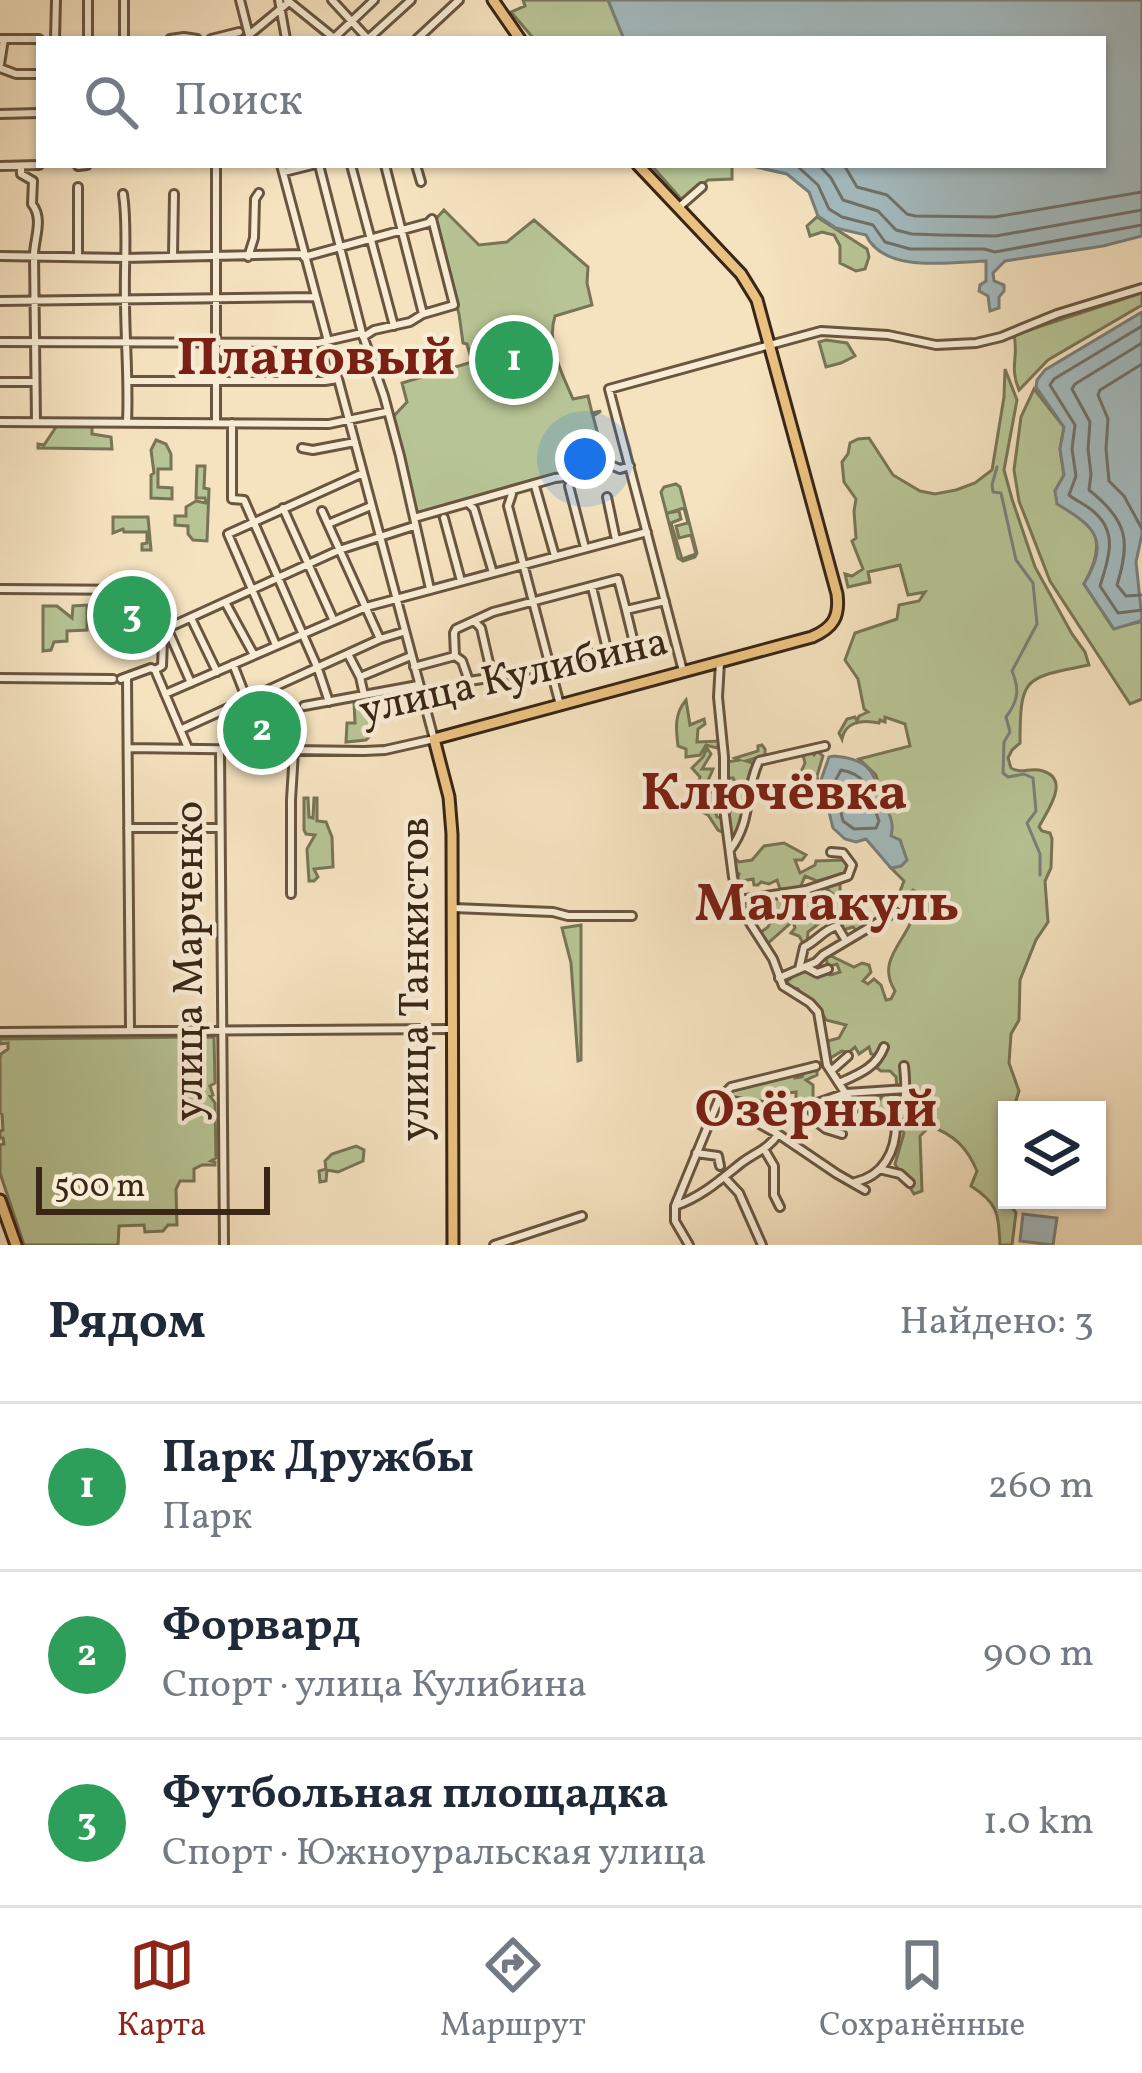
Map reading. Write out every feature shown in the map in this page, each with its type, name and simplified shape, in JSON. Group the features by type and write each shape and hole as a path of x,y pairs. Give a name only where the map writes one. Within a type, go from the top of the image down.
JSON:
{"main road":[{"path":"494,0 518,36"},
{"path":"641,168 748,283 770,345"},
{"name":"улица Кулибина","path":"434,739 812,637 834,622 837,594 770,345"},
{"name":"улица Танкистов","path":"434,739 450,806 453,1245"},
{"path":"0,1200 13,1245"},
{"path":"0,1214 13,1245"}],"street":[{"path":"56,0 56,36"},
{"path":"88,0 88,36"},
{"path":"124,0 124,36"},
{"path":"240,0 250,36"},
{"path":"332,0 365,36"},
{"path":"336,36 374,0"},
{"path":"371,36 411,0"},
{"path":"420,36 459,0"},
{"path":"251,36 287,1 330,36"},
{"path":"280,12 285,36"},
{"path":"223,36 238,32"},
{"path":"36,39 2,39 0,66 3,72 36,74"},
{"path":"0,114 36,113"},
{"path":"0,166 36,165"},
{"path":"21,166 21,174 33,182 32,204 37,210 36,422"},
{"path":"317,168 384,396 430,589"},
{"path":"352,168 394,326"},
{"path":"386,168 423,314"},
{"path":"417,168 422,182"},
{"path":"216,169 216,423"},
{"name":"улица Танкистов","path":"282,169 434,739"},
{"path":"78,187 79,257"},
{"path":"678,208 702,188"},
{"path":"248,257 254,238 255,199 260,193"},
{"path":"123,194 127,422"},
{"path":"173,256 174,194"},
{"path":"0,256 304,256 433,219 454,305 363,335 319,343 0,342"},
{"path":"683,671 609,389 827,331 888,335 936,345 976,343 1142,289"},
{"path":"0,301 316,297"},
{"path":"128,381 338,379"},
{"path":"0,382 35,382"},
{"path":"0,422 329,424 386,412"},
{"path":"232,423 232,500 244,500 329,701"},
{"path":"302,448 355,442"},
{"path":"0,590 152,590 156,628 163,630 431,514 446,514 489,495 577,476 608,464 620,469 630,466"},
{"path":"276,646 228,534 363,472"},
{"path":"577,476 569,486 585,548"},
{"path":"536,486 555,556"},
{"path":"513,492 508,506 560,705"},
{"path":"607,497 616,540"},
{"path":"468,503 474,509 493,573"},
{"path":"328,524 371,506"},
{"path":"283,508 334,620"},
{"path":"322,511 380,639"},
{"path":"446,514 461,580"},
{"path":"165,694 366,608 647,532"},
{"path":"618,579 634,643 469,681 462,661 455,656 456,628 493,612 618,579"},
{"path":"592,586 608,649"},
{"path":"626,610 665,601"},
{"path":"225,602 254,655"},
{"path":"191,618 217,672"},
{"path":"474,621 481,628 493,676"},
{"path":"0,678 120,679 155,670 162,666 163,630"},
{"path":"163,630 191,683"},
{"path":"182,729 404,632"},
{"path":"348,654 364,695"},
{"path":"360,677 411,656"},
{"path":"414,667 455,656"},
{"path":"720,662 724,808 741,909 773,959 786,990 814,1006 831,1071 855,1108"},
{"path":"233,664 247,700"},
{"path":"155,670 188,748"},
{"path":"120,679 128,748 130,1031"},
{"path":"304,706 418,686"},
{"name":"улица Кулибина","path":"128,748 385,750 434,739"},
{"path":"730,850 748,815 759,761 825,746"},
{"name":"улица Марченко","path":"220,748 224,1245"},
{"path":"291,894 294,751"},
{"path":"128,828 220,829"},
{"path":"739,900 806,890 848,876 852,865 843,853 831,851"},
{"path":"453,908 632,916"},
{"path":"779,978 896,912"},
{"path":"803,968 804,947 829,928 837,926 847,941"},
{"path":"803,968 817,974 828,969"},
{"path":"197,1031 222,1014"},
{"path":"0,1032 454,1029"},
{"path":"839,1082 871,1068 884,1047"},
{"path":"831,1071 848,1056"},
{"path":"686,1242 675,1221 674,1206 718,1100 731,1087 816,1066"},
{"path":"883,1170 907,1089 904,1066"},
{"path":"718,1100 770,1108 809,1106 846,1094 907,1089"},
{"path":"718,1100 865,1190"},
{"path":"809,1106 814,1120 842,1134"},
{"path":"870,1117 896,1124"},
{"path":"674,1206 725,1178 772,1144 778,1134"},
{"path":"764,1149 774,1166 774,1195 780,1207"},
{"path":"696,1153 718,1156 720,1166"},
{"path":"851,1182 883,1170 900,1174 910,1184"},
{"path":"725,1178 740,1193 762,1245"},
{"path":"494,1245 582,1216"}],"green space":[{"path":"523,0 608,0 623,36 531,36 511,12 525,6"},
{"path":"654,168 732,168 732,179 708,180 683,201"},
{"path":"444,210 479,245 507,242 534,220 588,267 592,305 555,316 552,338 573,399 588,396 592,413 601,411 593,416 605,461 417,514 391,419 407,402 402,383 472,362 463,343 434,221"},
{"path":"817,217 867,249 865,269 856,271 840,263 834,235 810,236 807,226"},
{"path":"1142,293 1142,305 1048,360 1019,390 1014,335"},
{"path":"819,342 847,343 855,356 826,367"},
{"path":"1005,369 1017,400 1004,470 1012,499 1035,567 1089,665 1030,683 1022,704 1020,743 1008,758 1015,770 1050,774 1056,788 1039,827 1052,839 1051,868 1045,881 1048,922 1020,980 1019,1020 1011,1034 1009,1063 1019,1091 1016,1101 998,1101 998,1209 1016,1213 1012,1245 1000,1245 995,1211 971,1186 977,1171 969,1155 953,1138 930,1126 920,1136 922,1191 914,1194 895,1164 904,1133 894,1120 875,1115 874,1108 885,1092 897,1116 907,1087 897,1087 890,1071 877,1068 887,1047 876,1055 869,1047 859,1054 855,1047 829,1059 828,1041 839,1038 846,1025 826,1020 787,982 808,969 817,969 818,977 840,972 837,964 827,963 829,955 854,967 869,965 871,972 863,981 868,984 874,979 886,1000 891,999 895,991 889,964 910,924 916,892 903,898 899,894 904,881 891,868 906,859 900,840 891,836 876,775 859,759 910,746 905,724 885,717 885,722 851,725 842,739 839,733 847,719 857,721 868,712 858,679 845,660 855,633 897,619 899,605 919,601 925,592 908,595 900,565 868,572 870,582 848,587 845,574 852,576 863,569 852,541 856,538 856,499 844,482 842,462 850,443 869,438 893,475 920,491 935,494 975,483 992,470"},
{"path":"1034,389 1064,427 1060,449 1064,475 1055,491 1087,522 1096,542 1084,584 1113,628 1142,618 1142,699 1130,704 1050,581 1019,501 1014,470 1021,417"},
{"path":"58,424 92,426 92,434 111,437 112,449 38,448"},
{"path":"156,440 166,444 171,454 171,469 158,469 158,487 172,488 172,499 151,498 151,450"},
{"path":"197,466 205,466 204,488 209,489 207,541 193,540 188,526 175,525 175,516 186,516 186,507 196,501 206,503 205,498 196,498"},
{"path":"664,487 680,487 697,553 695,557 683,561 678,558 661,492","holes":["684,508 688,523 676,526 679,538 691,535 696,554 682,559 671,523 681,519 679,511 668,513"]},
{"path":"113,517 148,517 151,550 142,550 147,532 123,529 113,533"},
{"path":"87,605 87,630 67,631 67,641 54,642 51,650 43,651 43,606 57,606 72,618 73,606"},
{"path":"108,609 119,609 124,617 126,626 121,629 127,645 103,645 104,623 114,621"},
{"path":"686,700 690,725 704,719 697,742 720,741 717,748 706,745 700,755 686,757 686,749 678,746 678,716"},
{"path":"354,703 371,708 373,733 366,740 346,742 347,723 355,723"},
{"path":"241,719 283,719 283,741 241,741"},
{"path":"762,745 765,755 746,761 756,764 745,819 731,846 727,813 738,802 731,801 730,808 725,803 726,789 735,782 725,778 725,768 727,762 758,751"},
{"path":"707,748 711,754 702,769 713,769 707,783 713,793 721,791 722,803 715,811 723,818 724,833 700,811 700,777 692,768"},
{"path":"817,751 823,756 819,789 806,793 803,755"},
{"path":"304,798 308,798 309,817 313,818 317,798 317,821 326,822 332,837 333,867 314,869 318,877 314,881 309,881 307,849 315,835 304,830"},
{"path":"784,843 806,855 795,860 800,873 816,861 849,864 843,874 817,881 805,876 800,888 780,889 777,880 758,885 753,879 736,882 739,874 734,871 733,856 739,862 752,860 764,846"},
{"path":"840,883 836,899 862,908 866,927 858,932 853,927 843,930 832,910 808,932 807,943 791,933 793,921 767,944 761,932 774,913 767,911 752,923 744,910 753,911 756,900 763,899 758,906 766,909 774,897 800,894 810,901 813,891 821,890 831,900 833,894 824,887"},
{"path":"581,925 578,1061 571,963 562,928"},
{"path":"214,1037 215,1083 210,1096 215,1103 216,1158 211,1161 215,1165 194,1169 194,1181 180,1181 177,1225 145,1232 144,1225 119,1226 118,1245 24,1245 0,1173 0,1145 4,1144 0,1138 0,1058 8,1043 0,1044 0,1039"},
{"path":"817,1068 817,1075 806,1080 813,1085 810,1105 796,1106 796,1092 781,1094 767,1106 729,1099 733,1089 795,1074 795,1078 802,1077 805,1071"},
{"path":"356,1146 364,1150 363,1161 338,1172 327,1170 326,1181 320,1182 319,1171 326,1169 325,1161 332,1154"}],"water":[{"path":"608,0 1142,0 1142,236 1005,261 993,273 1004,291 999,308 990,311 988,296 979,291 986,281 986,261 920,263 887,256 866,235 836,228 818,216 809,192 787,174 760,168 1106,168 1106,36 623,36"},
{"path":"1142,312 1142,534 1136,562 1142,618 1114,629 1084,584 1096,556 1095,536 1057,504 1055,491 1064,475 1060,449 1064,427 1036,387 1045,370"},
{"path":"829,757 857,761 870,770 891,818 891,836 900,840 907,860 901,866 891,868 866,839 845,839 833,828 821,780"},
{"path":"1023,1214 1057,1218 1053,1245 1020,1241"}],"waterway":[{"path":"997,467 993,492 1001,493 1016,560 1033,583 1037,624 1012,671 1016,695 1006,717 1010,732 1004,742 1003,773 1033,778 1036,811 1027,823 1040,854 1040,875"}],"place":[{"name":"Парк Дружбы","path":"514,360"},
{"name":"Футбольная площадка","path":"132,615"},
{"name":"Форвард","path":"262,730"}],"district":[{"name":"Плановый","path":"316,360"},
{"name":"Ключёвка","path":"774,795"},
{"name":"Малакуль","path":"827,906"},
{"name":"Озёрный","path":"816,1112"}]}
